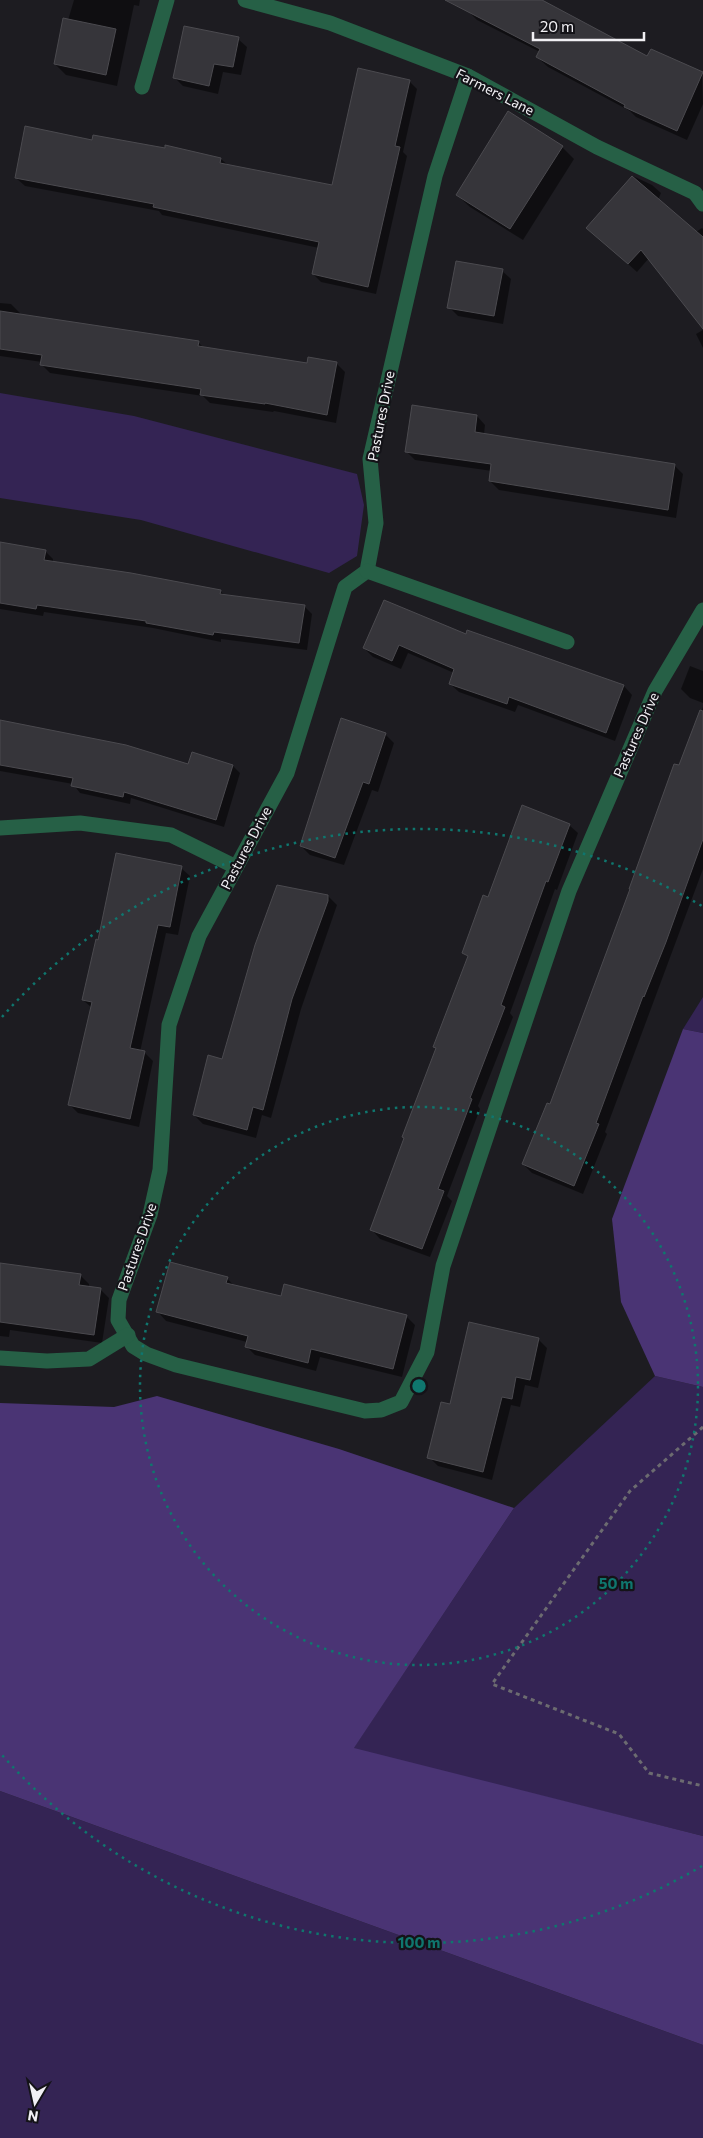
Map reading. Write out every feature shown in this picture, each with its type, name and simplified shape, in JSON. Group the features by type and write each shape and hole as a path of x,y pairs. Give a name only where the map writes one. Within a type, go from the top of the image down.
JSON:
{"street":[{"path":"142,87 167,0"},
{"name":"Farmers Lane","path":"245,0 330,23 468,76 597,147 694,193 703,204"},
{"name":"Pastures Drive","path":"468,76 434,176 370,459 376,523 367,570 345,587 287,772 199,936 170,1024 160,1170 150,1215 119,1300 118,1320 133,1346 146,1354 176,1365 365,1411 382,1410 401,1402 427,1352 443,1266 569,891 655,691 703,610"},
{"path":"367,570 567,642"},
{"path":"0,828 80,823 171,835 236,867"},
{"path":"0,1358 47,1361 89,1359 128,1335"}],"path":[{"path":"703,1427 630,1491 492,1684 619,1734 649,1773 703,1786"}],"shaded area":[{"path":"0,393 134,416 357,474 364,505 357,556 329,573 141,520 0,498"},
{"path":"703,997 703,1033 683,1029"},
{"path":"683,1029 703,1033 703,1387 655,1376 621,1302 612,1219"},
{"path":"655,1376 703,1387 703,1836 353,1749 514,1508"},
{"path":"157,1396 339,1449 514,1508 354,1748 703,1836 703,2045 0,1791 0,1403 114,1407"},
{"path":"0,1791 703,2045 703,2138 0,2138"}],"building":[{"path":"445,0 542,0 647,56 651,49 703,72 677,131 624,107 625,105 536,57 540,49"},
{"path":"63,18 116,29 106,75 54,64"},
{"path":"184,26 239,37 233,67 214,64 209,86 173,78"},
{"path":"358,68 410,80 395,146 400,147 368,287 312,274 319,242 153,207 154,204 15,178 25,126 92,140 93,135 165,148 165,145 221,158 220,163 332,185"},
{"path":"508,111 563,146 510,229 456,195"},
{"path":"632,176 703,237 703,329 641,250 628,264 586,228"},
{"path":"456,261 503,269 494,316 447,308"},
{"path":"0,311 199,341 198,346 307,363 308,357 337,362 327,415 265,403 200,395 201,389 40,365 42,355 0,349"},
{"path":"412,405 477,415 475,432 675,464 668,510 489,481 491,464 405,452"},
{"path":"0,542 46,550 44,560 131,573 221,590 220,594 305,605 299,643 214,632 213,635 146,623 146,621 37,605 36,609 0,603"},
{"path":"384,600 466,634 467,630 624,685 606,733 509,697 507,704 449,684 454,669 399,645 392,661 363,648"},
{"path":"700,710 703,711 703,839 666,942 643,996 596,1123 599,1124 574,1186 522,1164 547,1103 550,1104 674,764 679,765"},
{"path":"341,718 386,733 369,784 363,782 335,858 300,846"},
{"path":"0,720 126,745 188,764 192,752 233,765 216,820 124,792 123,797 71,786 73,778 0,765"},
{"path":"522,805 570,824 548,882 546,881 501,1005 505,1007 438,1189 444,1191 422,1249 370,1230 404,1138 402,1137 436,1048 433,1047 468,956 462,953 483,895 488,897"},
{"path":"116,853 182,866 170,927 158,925 130,1048 145,1051 130,1119 68,1105 92,1002 82,1000 96,939 98,940"},
{"path":"277,885 328,895 328,901 292,999 263,1110 253,1107 247,1130 193,1115 208,1055 222,1059 255,945"},
{"path":"170,1262 228,1277 226,1283 281,1296 284,1284 407,1315 393,1369 311,1349 308,1363 245,1347 248,1336 156,1312"},
{"path":"0,1263 81,1274 79,1285 101,1288 94,1335 0,1322"},
{"path":"469,1322 539,1338 530,1380 516,1377 512,1399 502,1397 483,1472 427,1458 441,1402 450,1404"}]}
